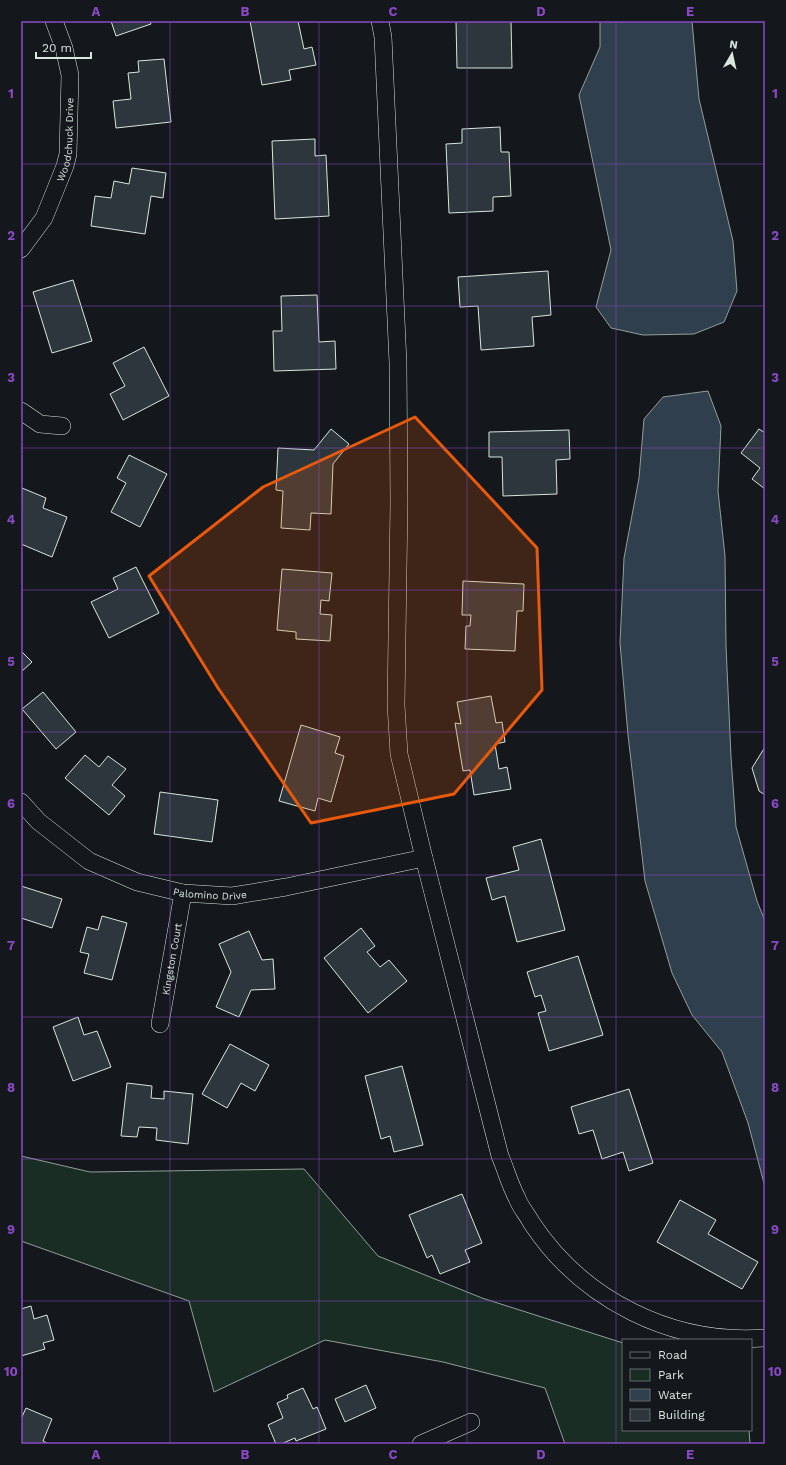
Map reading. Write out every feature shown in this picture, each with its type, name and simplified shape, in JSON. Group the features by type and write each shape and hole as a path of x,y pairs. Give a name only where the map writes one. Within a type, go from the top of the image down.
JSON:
{"street":[{"name":"Woodchuck Drive","path":"21,249 44,218 65,166 68,154 70,74 64,48 54,21"},
{"path":"380,21 383,37 398,363 399,504 396,704 399,754 500,1156 517,1199 543,1240 581,1279 622,1307 664,1325 704,1336 734,1339"},
{"path":"21,412 40,424 62,426"},
{"name":"Palomino Drive","path":"24,813 38,821 89,861 137,882 183,893 232,896 286,887 424,858"},
{"name":"Kingston Court","path":"160,1024 183,893"},
{"path":"752,1339 765,1338"},
{"path":"421,1444 471,1422"}],"highlighted area":[{"path":"415,417 537,548 542,690 454,794 311,823 218,688 149,576 263,487"}],"green space":[{"path":"21,1156 90,1172 304,1169 378,1256 482,1298 622,1343 622,1431 749,1431 750,1444 565,1444 545,1388 443,1362 325,1340 214,1392 189,1301 21,1241"}],"water":[{"path":"600,21 692,21 699,99 733,241 737,291 724,322 694,334 643,335 611,328 596,307 611,250 579,95 600,47"},
{"path":"708,391 721,426 718,491 725,556 726,646 736,827 757,901 765,921 765,1187 748,1123 722,1052 692,1015 672,973 645,881 628,735 620,643 624,558 639,478 644,419 663,397"}],"building":[{"path":"111,21 150,21 151,24 116,36"},
{"path":"250,21 298,21 304,49 312,47 316,65 289,70 291,80 262,85"},
{"path":"456,21 511,21 512,68 457,68"},
{"path":"164,59 171,122 116,128 113,101 131,99 128,73 139,72 138,61"},
{"path":"500,127 501,152 509,152 511,196 493,197 493,211 449,213 446,144 462,143 462,129"},
{"path":"315,139 315,156 326,155 329,216 275,219 272,141"},
{"path":"132,168 166,173 163,198 151,196 145,234 91,226 95,196 111,198 114,181 129,184"},
{"path":"548,271 551,315 532,317 534,346 481,350 478,306 460,307 458,277"},
{"path":"73,280 92,341 52,353 33,292"},
{"path":"317,295 319,342 335,341 336,369 274,371 273,331 282,331 281,296"},
{"path":"144,347 169,396 123,420 110,394 125,386 113,363"},
{"path":"331,429 349,444 333,464 331,514 311,513 310,530 281,528 283,491 276,490 278,448 314,450"},
{"path":"759,429 765,433 765,489 752,479 760,468 741,453"},
{"path":"569,430 570,459 556,460 557,494 503,496 502,457 489,457 489,432"},
{"path":"129,455 167,474 140,527 111,512 126,483 117,478"},
{"path":"22,488 46,498 43,508 67,517 52,557 21,544"},
{"path":"136,567 159,613 109,638 91,602 118,589 113,578"},
{"path":"282,569 332,573 329,601 321,600 320,614 332,615 330,641 296,639 296,632 277,630"},
{"path":"463,581 524,584 523,611 517,611 515,651 465,649 466,626 470,626 471,615 462,615"},
{"path":"21,651 32,662 21,672"},
{"path":"43,692 76,732 56,749 22,709"},
{"path":"491,696 496,723 502,722 505,742 495,744 499,769 507,767 511,789 474,795 470,770 463,771 455,723 461,724 457,702"},
{"path":"301,725 340,737 335,753 344,756 331,802 318,798 315,811 279,801"},
{"path":"765,747 765,795 759,791 752,768"},
{"path":"85,755 99,767 108,756 126,769 112,785 125,796 109,815 65,778"},
{"path":"160,792 218,800 212,842 154,834"},
{"path":"541,839 565,930 517,942 505,896 492,900 486,878 519,870 513,847"},
{"path":"21,886 62,899 52,928 21,918"},
{"path":"102,916 127,923 112,980 84,973 89,954 80,952 87,927 98,930"},
{"path":"361,928 375,946 367,952 380,967 389,960 407,981 368,1013 324,958"},
{"path":"249,931 262,960 273,959 275,989 251,990 239,1017 216,1007 231,972 219,944"},
{"path":"578,956 603,1035 549,1051 538,1013 546,1011 541,995 535,997 527,972"},
{"path":"78,1017 84,1035 97,1031 111,1067 73,1081 53,1027"},
{"path":"230,1044 269,1065 255,1091 241,1083 227,1108 202,1094"},
{"path":"402,1066 423,1145 394,1152 390,1136 381,1139 365,1076"},
{"path":"127,1083 152,1086 151,1098 164,1099 164,1091 193,1094 188,1144 156,1140 157,1128 139,1127 137,1137 121,1136"},
{"path":"629,1089 653,1163 629,1171 623,1152 602,1159 593,1130 579,1134 571,1107"},
{"path":"462,1194 482,1243 465,1250 470,1262 440,1274 432,1255 427,1258 409,1215"},
{"path":"680,1200 716,1220 708,1234 758,1262 742,1289 657,1242"},
{"path":"31,1306 34,1319 47,1315 54,1340 43,1343 45,1349 21,1356 21,1309"},
{"path":"366,1385 376,1408 345,1422 335,1399"},
{"path":"303,1388 313,1409 317,1407 326,1429 296,1441 295,1438 281,1444 276,1444 268,1425 283,1418 277,1403 288,1398 287,1395"},
{"path":"26,1408 52,1419 43,1441 49,1444 21,1444 21,1419"}]}
